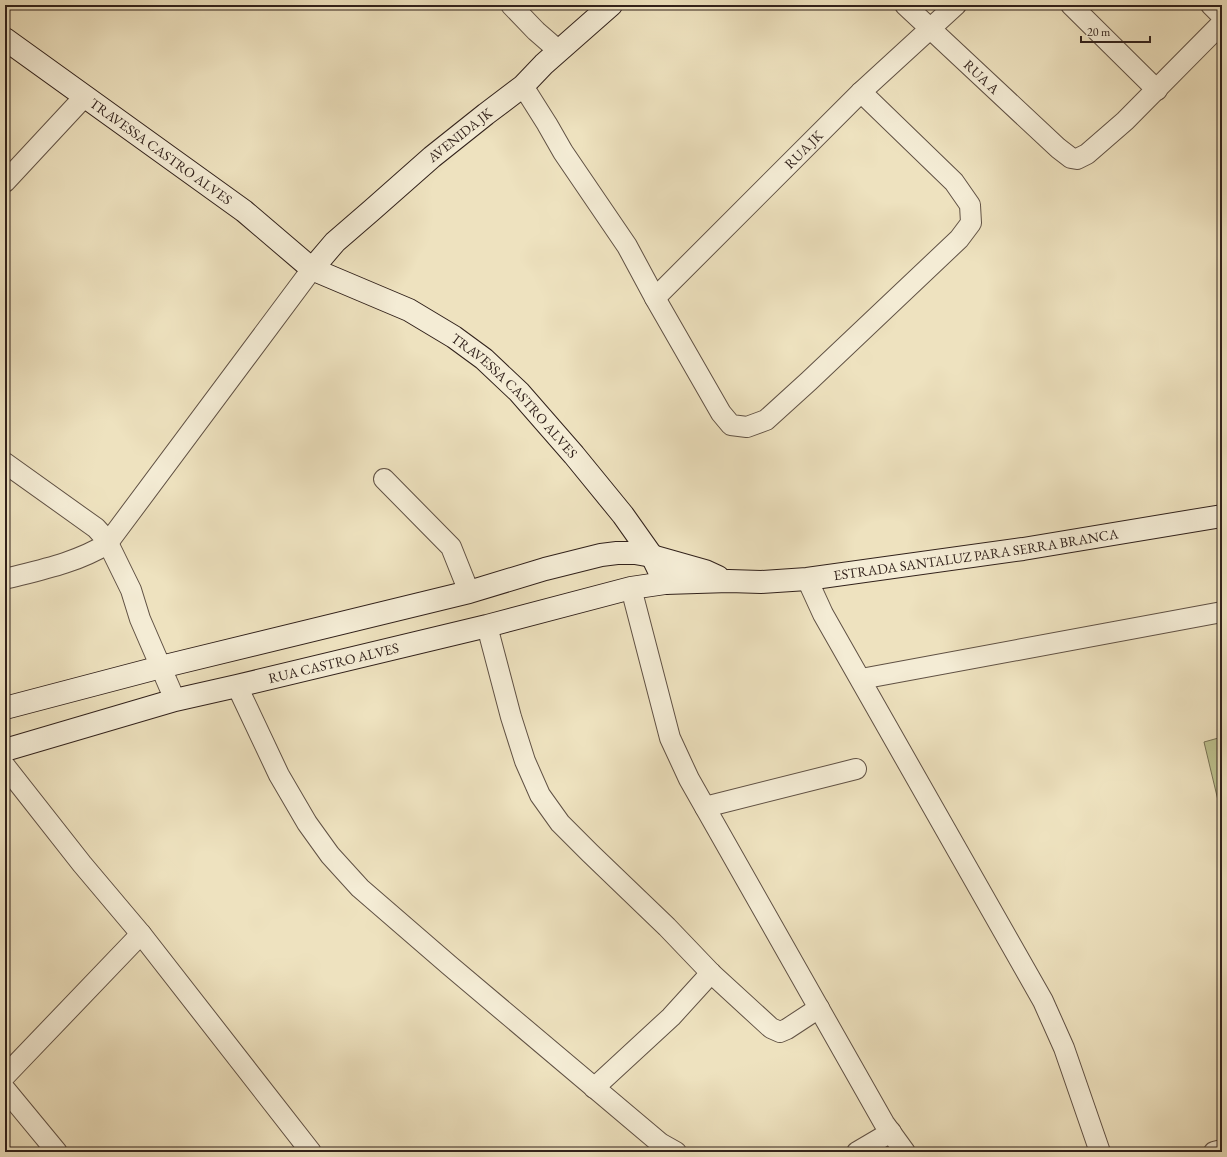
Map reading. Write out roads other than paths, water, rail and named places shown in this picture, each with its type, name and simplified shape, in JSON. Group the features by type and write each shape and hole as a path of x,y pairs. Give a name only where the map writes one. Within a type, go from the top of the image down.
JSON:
{"street":[{"path":"511,5 536,31 559,51"},
{"name":"AVENIDA JK","path":"312,269 335,242 432,157 523,86 544,64 611,5"},
{"name":"RUA A","path":"905,5 1058,148 1071,158 1077,159 1087,154 1125,121 1157,90"},
{"name":"RUA JK","path":"655,298 861,92 956,5"},
{"path":"1071,5 1157,90 1222,23"},
{"path":"1211,5 1222,16"},
{"name":"TRAVESSA CASTRO ALVES","path":"5,39 244,211 312,269 409,310 454,337 484,359 519,392 574,455 623,515 652,556 665,583"},
{"path":"523,86 548,124 563,152 626,246 721,414 732,425 747,427 766,420 809,381 959,239 971,223 970,205 954,182 861,92"},
{"path":"5,182 85,96"},
{"path":"5,579 54,567 93,553 107,544 312,269"},
{"path":"5,463 96,528 106,539 107,544 131,590 140,619 175,700"},
{"path":"384,479 451,547 469,592"},
{"name":"ESTRADA SANTALUZ PARA SERRA BRANCA","path":"665,583 729,581 761,582 807,579 1023,549 1222,516"},
{"path":"5,708 161,667 469,592 545,569 601,555 635,553 652,556"},
{"name":"ESTRADA SANTALUZ PARA SERRA BRANCA","path":"652,556 704,571 729,581"},
{"path":"807,579 824,614 860,679 1043,1001 1064,1048 1100,1152"},
{"name":"RUA CASTRO ALVES","path":"5,750 175,700 488,626 631,588 665,583"},
{"path":"631,588 670,738 689,779 818,1008 891,1132 905,1152"},
{"path":"860,679 1222,612"},
{"path":"488,626 511,717 525,761 540,795 560,822 667,927 710,973 771,1028 780,1032 787,1029 818,1008"},
{"path":"237,686 279,775 303,816 335,861 360,888 449,966 594,1088 660,1143 676,1152"},
{"path":"5,766 82,864 141,934 311,1152"},
{"path":"705,807 856,769"},
{"path":"5,1076 141,934"},
{"path":"594,1088 671,1017 710,973"},
{"path":"5,1089 57,1152"},
{"path":"857,1152 891,1132"},
{"path":"1214,1152 1222,1150"}]}
